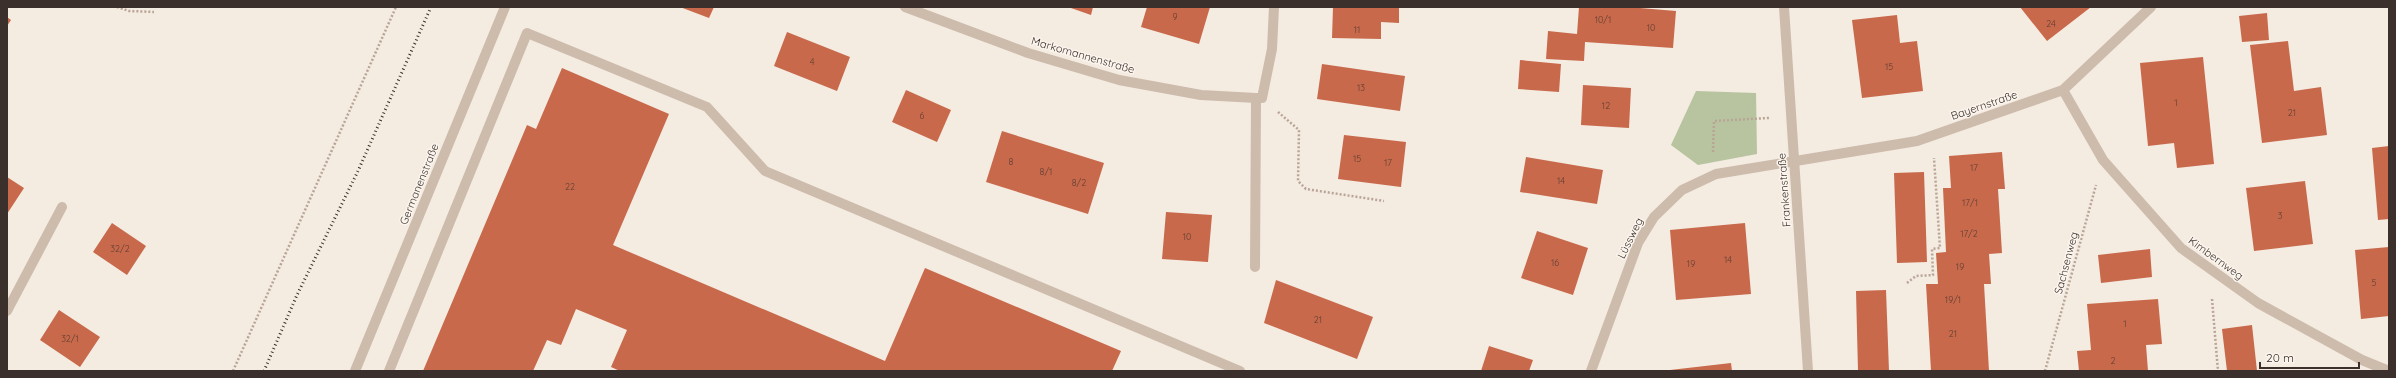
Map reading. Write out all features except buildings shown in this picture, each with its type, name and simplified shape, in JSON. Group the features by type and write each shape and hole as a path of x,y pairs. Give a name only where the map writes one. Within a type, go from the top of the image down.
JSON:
{"street":[{"name":"Germanenstraße","path":"355,371 505,7"},
{"name":"Markomannenstraße","path":"905,7 1028,53 1120,80 1201,95 1259,98"},
{"path":"1255,267 1259,98 1272,49 1274,7"},
{"name":"Frankenstraße","path":"1784,7 1808,371"},
{"name":"Bayernstraße","path":"1794,162 1917,141 2063,90 2151,7"},
{"path":"389,371 527,33 707,107 765,171 1224,368 1240,371"},
{"name":"Kimbernweg","path":"2063,90 2103,160 2181,248 2258,303 2362,360 2389,371"},
{"name":"Lüssweg","path":"1591,371 1638,243 1654,217 1682,190 1716,174 1794,162"},
{"path":"7,311 62,207"}],"path":[{"path":"117,7 129,11 154,12"},
{"path":"233,371 396,7"},
{"path":"1259,98 1299,130 1298,181 1306,189 1384,201"},
{"path":"1716,174 1713,161 1714,122 1791,117"},
{"path":"1907,283 1916,276 1933,275 1932,249 1940,248 1933,135"},
{"name":"Sachsenweg","path":"2045,371 2103,160"},
{"path":"2210,268 2218,371"}],"green space":[{"path":"1696,91 1756,93 1757,154 1698,165 1671,145"}],"railway":[{"path":"264,371 297,295 358,171 431,7"}]}
